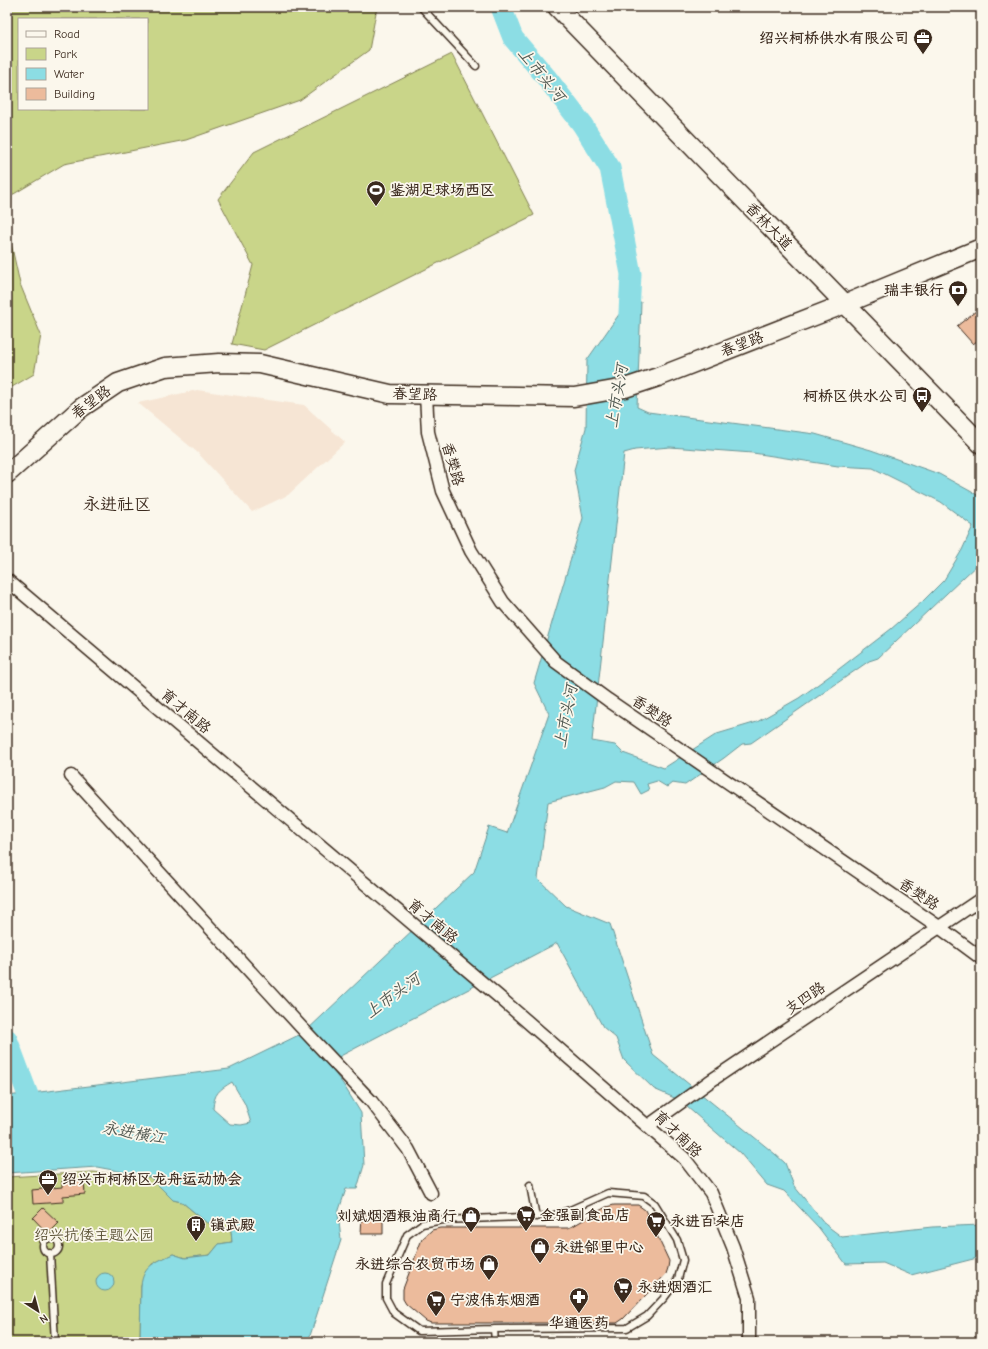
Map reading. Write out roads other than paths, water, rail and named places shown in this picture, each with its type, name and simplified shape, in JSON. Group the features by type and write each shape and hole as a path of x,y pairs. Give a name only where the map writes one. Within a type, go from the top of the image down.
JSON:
{"street":[{"name":"香林大道","path":"557,7 981,444"},
{"name":"春望路","path":"7,474 81,408 112,387 118,383 165,367 219,363 260,364 390,394 574,397 625,388 658,377 845,304 981,248"},
{"name":"香樊路","path":"426,395 428,432 443,491 471,551 503,602 556,662 608,700 940,927 981,958"},
{"name":"育才南路","path":"7,580 498,996 684,1158 711,1193 732,1247 749,1298 749,1342"},
{"path":"71,776 342,1072 371,1101 408,1149 431,1193"},
{"name":"支四路","path":"648,1126 709,1082 981,899"}],"lane":[{"path":"421,7 476,66"},
{"path":"530,1185 536,1217"},
{"path":"608,1193 644,1196 655,1204 677,1240 683,1260 678,1279 647,1316 627,1328 494,1329 419,1331 394,1313 386,1298 386,1284 407,1235 422,1224 443,1220 551,1216 570,1210 608,1193"},
{"path":"50,1253 55,1342"},
{"path":"494,1329 495,1342"}],"water":[{"name":"永进横江","path":"641,302 637,407 648,412 815,434 871,450 939,474 981,497 981,561 878,658 869,661 751,743 742,744 685,785 672,783 667,787 657,781 647,784 649,790 641,794 634,782 616,781 605,787 548,802 538,879 566,906 610,924 653,1055 785,1163 794,1186 826,1225 842,1237 932,1227 981,1225 981,1257 911,1275 883,1263 846,1264 819,1228 784,1191 767,1185 740,1153 679,1100 654,1089 624,1060 616,1038 603,1027 557,943 327,1063 343,1084 361,1113 364,1165 357,1189 346,1189 338,1213 341,1240 308,1342 140,1342 141,1286 144,1273 151,1265 173,1254 185,1258 210,1255 219,1244 232,1242 230,1220 207,1223 182,1202 173,1200 150,1177 97,1167 7,1173 7,1096 229,1069 305,1032 474,872 489,827 507,833 549,714 534,683 583,518 574,470 586,428 587,360 627,303","holes":["670,447 753,453 838,466 873,468 941,502 973,526 962,550 944,580 922,602 891,629 799,698 757,722 717,734 664,768 623,753 615,745 592,741 624,453 635,450","232,1082 245,1104 251,1123 241,1125 230,1124 213,1109 218,1092"]},
{"path":"105,1273 111,1276 114,1282 111,1288 105,1291 99,1288 96,1282 99,1276"}],"waterway":[{"name":"上市头河","path":"501,7 513,38 546,77 582,124 610,168 631,274 628,332"},
{"path":"7,1039 37,1119"}],"place":[{"name":"绍兴柯桥供水有限公司","path":"923,55"},
{"name":"鉴湖足球场西区","path":"376,207"},
{"name":"瑞丰银行","path":"958,307"},
{"name":"柯桥区供水公司","path":"922,413"},
{"name":"绍兴市柯桥区龙舟运动协会","path":"48,1196"},
{"name":"金强副食品店","path":"526,1232"},
{"name":"刘斌烟酒粮油商行","path":"471,1233"},
{"name":"永进百杂店","path":"656,1238"},
{"name":"镇武殿","path":"196,1242"},
{"name":"永进邻里中心","path":"540,1264"},
{"name":"永进综合农贸市场","path":"489,1281"},
{"name":"永进烟酒汇","path":"623,1304"},
{"name":"华通医药","path":"579,1314"},
{"name":"宁波伟东烟酒","path":"436,1317"}],"district":[{"name":"永进社区","path":"117,504"}],"park label":[{"name":"绍兴抗倭主题公园","path":"94,1235"}]}
